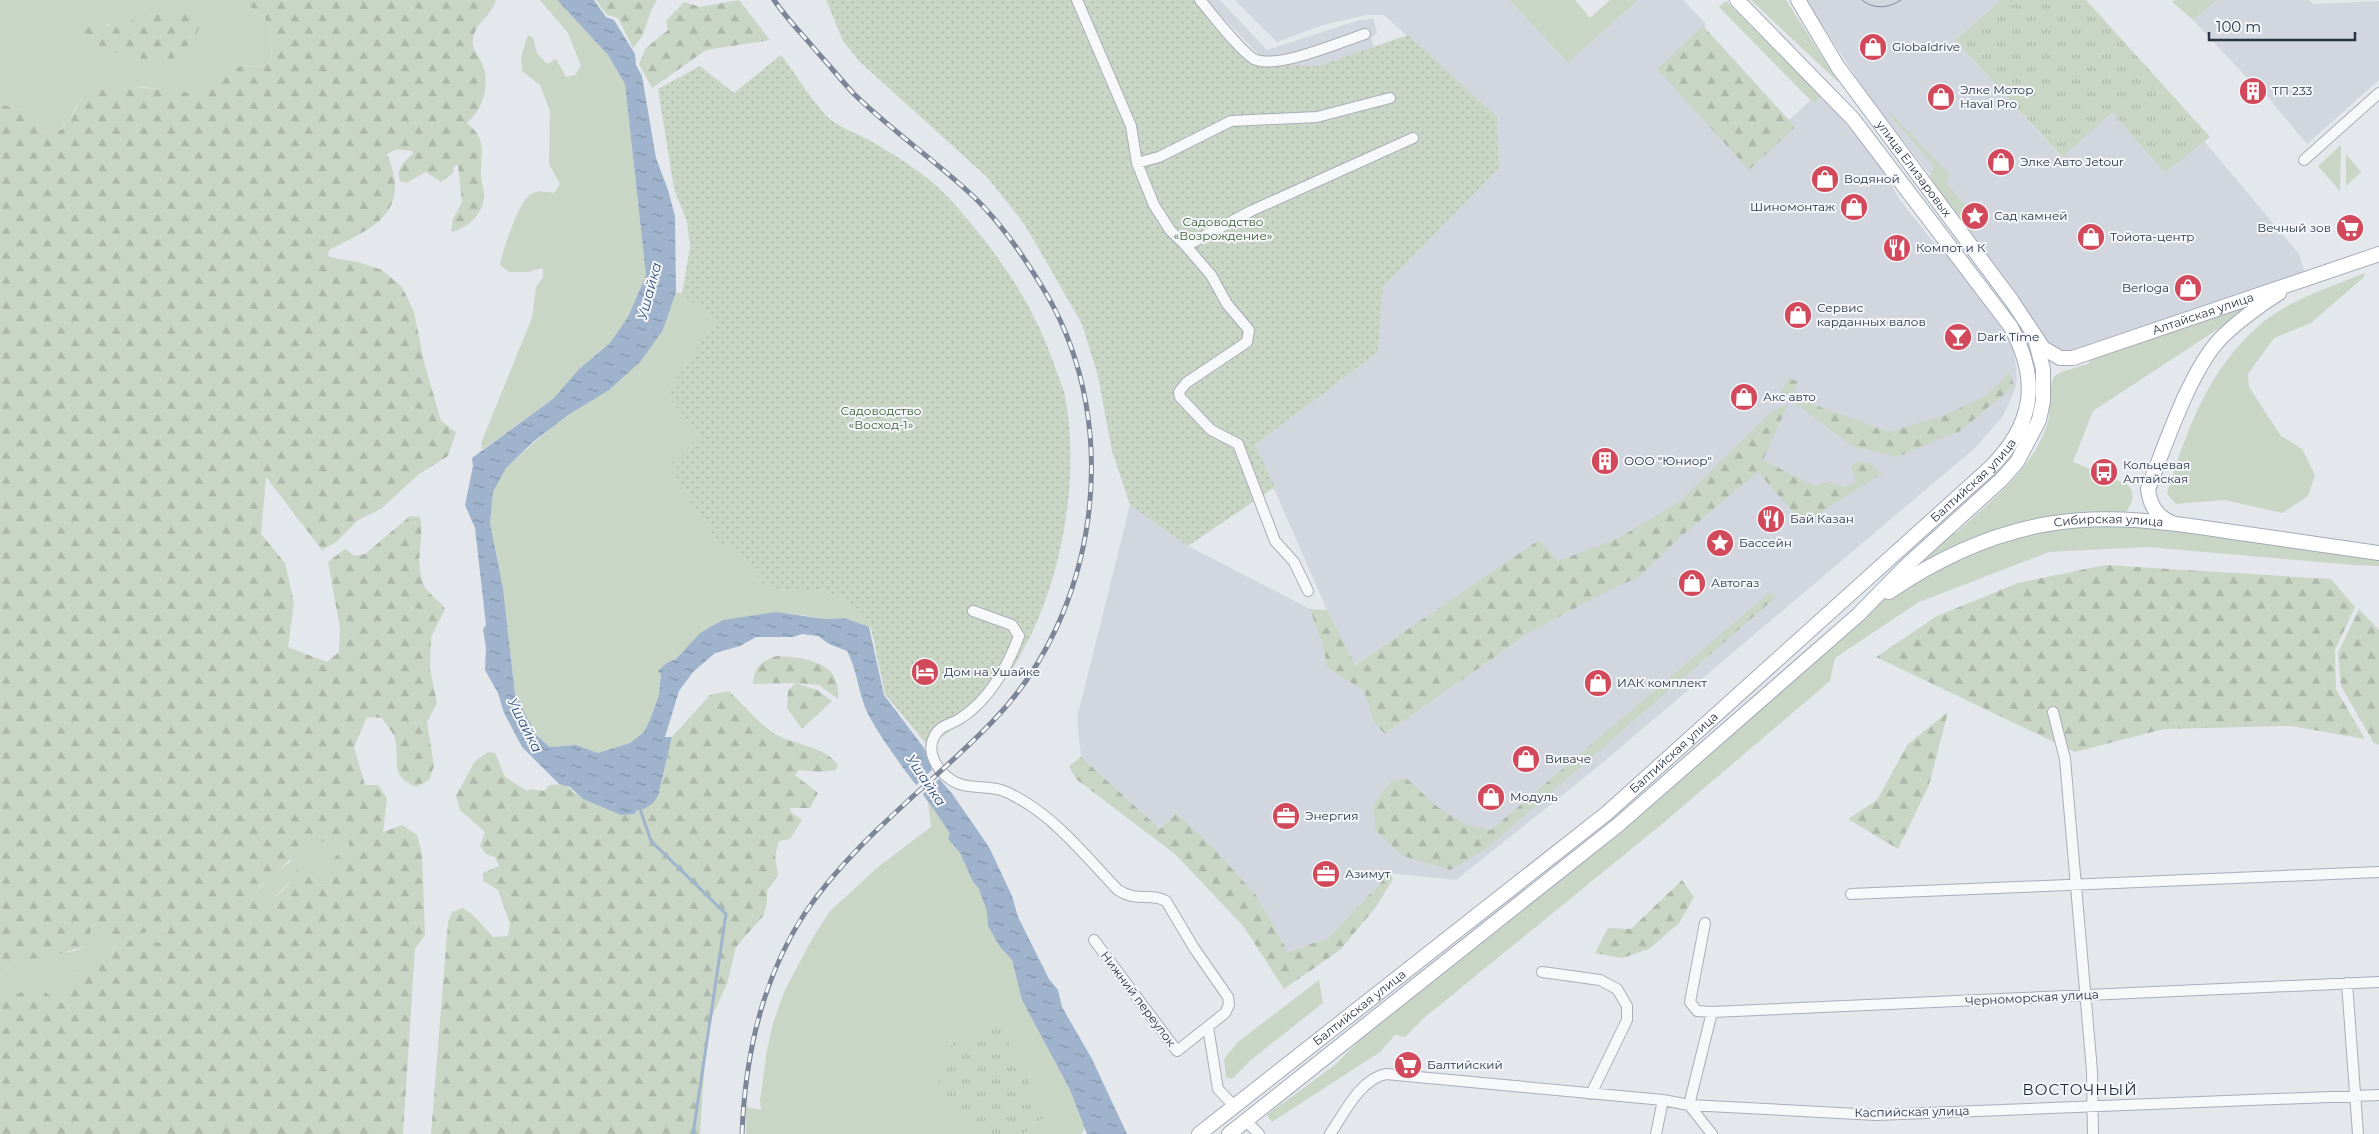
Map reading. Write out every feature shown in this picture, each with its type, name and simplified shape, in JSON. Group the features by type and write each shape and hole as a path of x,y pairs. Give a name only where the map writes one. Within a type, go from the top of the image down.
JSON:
{"main road":[{"name":"улица Елизаровых","path":"1737,0 1853,119 2000,311"},
{"name":"улица Елизаровых","path":"1798,0 1844,74 2012,301 2034,335"},
{"name":"Алтайская улица","path":"2034,335 2043,348 2051,355 2060,358 2074,358 2379,254"},
{"path":"2176,524 2156,512 2148,489 2196,376 2220,338 2255,310 2298,282"},
{"name":"Балтийская улица","path":"1202,1131 1607,813 2004,454 2017,436 2022,423 2030,386 2029,371 2021,346 2000,311"},
{"name":"Балтийская улица","path":"1229,1134 1618,826 1858,614 1905,567 2001,480 2017,462 2039,420 2043,401 2043,369 2034,335"},
{"name":"Сибирская улица","path":"1858,614 1913,576 1964,548 2015,531 2049,524 2130,520 2176,524 2379,553"}],"street":[{"path":"1076,0 1131,126 1137,164 1154,205 1170,230 1211,275 1227,304 1249,330 1247,342 1186,383 1179,392 1180,397 1211,430 1238,444 1275,541 1294,562 1308,591"},
{"path":"1200,0 1250,56 1263,62 1292,58 1365,34"},
{"path":"2304,160 2379,93"},
{"path":"1137,164 1159,157 1231,121 1317,117 1390,98"},
{"path":"1186,246 1250,211 1413,138"},
{"path":"973,611 1012,626 1019,636 1009,662 980,701 960,719 944,724 934,736 931,745 933,758 941,771 955,783 1001,790 1020,799 1040,813 1118,890 1127,896 1160,898 1166,901 1194,948 1228,997 1229,1005 1225,1014 1208,1027 1218,1089 1234,1107"},
{"path":"2053,712 2065,759 2077,884 2092,1071 2093,1134"},
{"path":"1851,894 2379,872"},
{"name":"Черноморская улица","path":"1705,924 1690,1002 1697,1011 1712,1012 2379,982"},
{"name":"Нижний переулок","path":"1094,940 1177,1051 1208,1027"},
{"path":"1542,972 1600,980 1617,989 1627,1006 1628,1020 1591,1094"},
{"path":"2347,983 2358,1134"},
{"path":"1712,1012 1689,1105 1712,1134"},
{"name":"Каспийская улица","path":"1332,1133 1364,1086 1374,1078 1386,1074 1664,1100 1689,1105 1876,1115 2379,1095"},
{"path":"1656,1134 1664,1100"},
{"path":"1246,1121 1259,1134"}],"shaded area":[{"path":"1206,0 1220,0 1267,50 1363,19 1364,21 1373,18 1377,33 1371,38 1374,47 1318,66 1287,66 1283,55 1272,58 1260,56"},
{"path":"1235,0 1509,0 1568,63 1638,0 1683,0 1706,24 1704,27 1789,120 1810,101 1814,104 1823,95 1883,169 1899,199 1938,248 1952,260 1994,316 2014,349 2017,380 2014,392 2003,416 1975,448 1589,774 1456,880 1390,873 1328,938 1288,952 1256,895 1177,813 1160,829 1081,757 1077,718 1130,505 1188,546 1310,609 1324,650 1327,668 1364,691 1373,721 1385,734 1529,633 1594,598 1539,541 1354,665 1327,610 1255,445 1378,352 1383,287 1499,168 1497,117 1384,15 1366,15 1323,25 1277,42"},
{"path":"1806,0 2001,0 1955,40 2061,157 2112,113 2165,173 2204,141 2299,254 2305,272 2073,351 2054,349 2045,342 1943,204 1930,175 1867,94"},
{"path":"2217,0 2309,0 2313,4 2379,1 2379,80 2307,144 2253,79 2250,81 2193,20"}],"green space":[{"path":"0,0 244,0 264,17 270,28 272,41 271,60 262,68 239,66 199,89 188,92 181,93 138,86 117,90 76,106 69,122 53,136 40,130 23,110 0,104","holes":["178,9 139,54 113,53 104,47 107,24 114,27 123,26 132,20"]},
{"path":"244,0 496,0 494,6 477,28 473,39 473,46 481,61 486,80 481,103 467,123 478,135 482,146 481,175 484,198 477,215 463,228 451,232 453,219 462,202 458,165 454,166 453,173 441,182 426,172 406,183 400,181 399,172 403,163 413,154 412,151 397,149 387,154 394,174 395,191 392,204 384,216 374,225 361,234 329,250 328,255 332,258 358,262 382,270 402,287 414,312 424,362 441,421 456,432 448,456 419,474 381,509 358,520 336,542 322,550 266,477 261,534 285,563 294,602 288,647 327,662 339,652 340,628 328,562 345,549 355,556 365,554 410,516 420,517 419,565 423,583 445,609 431,637 430,669 437,703 427,722 434,766 429,780 416,787 401,777 397,766 395,739 382,718 367,717 354,747 365,785 378,785 387,798 383,832 402,825 417,835 422,854 425,935 415,949 403,1134 0,1134 0,1002 22,992 42,989 54,999 63,1003 67,987 78,971 94,959 107,954 123,942 145,937 160,943 168,932 161,927 118,941 109,940 108,931 101,922 93,925 86,946 53,956 14,961 0,975 0,104 23,110 40,130 53,136 68,122 85,97 103,88 132,86 189,92 200,88 223,73 239,66 262,68 271,60 272,41 270,28 264,17","holes":["310,834 317,840 336,844 349,837 349,846 332,860 328,868 327,881 317,882 308,873 296,870 281,892 270,900 257,905 252,899 260,886 300,851 297,837"]},
{"path":"540,0 557,0 608,55 625,84 646,275 628,317 609,344 579,369 553,399 482,450 481,443 532,318 536,287 543,277 543,268 528,272 509,272 500,265 504,249 516,216 526,199 531,194 537,192 554,193 560,184 549,164 550,111 540,85 522,71 521,57 528,35 533,38 537,53 547,64 556,59 566,77 575,75 581,66 568,33"},
{"path":"596,0 657,0 642,36 633,48 618,18 607,15"},
{"path":"739,0 770,40 706,50 652,88 639,64 646,48 668,30 666,21 684,2 700,7"},
{"name":"Садоводство «Возрождение»","path":"826,0 1194,0 1249,61 1263,64 1318,66 1408,35 1497,117 1499,168 1383,287 1378,352 1255,445 1275,487 1188,546 1130,505 1112,451 1098,376 1082,324 1025,225 988,178 860,62 843,41"},
{"path":"1509,0 1575,0 1590,18 1610,0 1638,0 1568,63"},
{"path":"1751,0 1786,0 1839,83"},
{"path":"2001,0 2086,0 2210,137 2165,173 2112,113 2062,157 1955,40"},
{"path":"2175,0 2217,0 2193,20 2172,2"},
{"path":"1726,1 1823,95 1814,104 1719,7"},
{"path":"178,9 196,10 203,19 188,46 172,59 162,63 143,62 139,54 113,53 104,47 84,41 82,28 92,21 114,27 123,26 132,20"},
{"path":"1703,26 1795,127 1749,170 1657,69"},
{"name":"Садоводство «Восход-1»","path":"781,55 831,120 869,140 919,172 946,195 980,234 1010,275 1035,319 1046,343 1065,396 1069,429 1070,463 1068,498 1064,533 1045,601 1017,661 999,687 966,719 928,746 885,694 871,628 865,615 849,603 823,590 796,593 764,586 739,550 718,543 669,466 700,436 666,394 715,321 682,294 690,247 687,222 674,189 658,89 700,66 734,93"},
{"path":"1891,113 1950,175 1946,183 1969,209 1975,203 1989,219 1974,232 1967,232 1943,204 1930,175 1935,167 1889,114"},
{"path":"2341,145 2340,191 2318,166"},
{"path":"2346,154 2361,172 2346,186"},
{"path":"2365,273 2364,277 2311,323 2274,338 2248,374 2249,387 2281,436 2302,449 2315,475 2308,496 2282,513 2225,500 2176,504 2167,494 2182,447 2202,401 2227,359 2243,340 2273,315 2298,300"},
{"path":"676,292 682,294 715,321 666,394 700,436 670,466 718,543 739,550 764,586 796,593 823,590 849,603 865,615 869,627 845,618 824,619 803,615 746,617 723,620 683,651 676,659 668,662 661,673 659,695 644,732 630,743 598,753 576,745 550,747 536,735 515,694 503,588 490,523 493,492 505,468 663,330"},
{"path":"2250,304 2224,325 2093,411 2073,462 2128,485 2133,496 2125,515 2056,517 2018,523 1972,538 1913,567 1954,529 1956,533 1997,496 2022,470 2041,439 2048,422 2051,385 2056,375 2090,363 2090,359"},
{"path":"2010,372 2014,386 1960,431 1897,457 1852,446 1781,392 1789,378 1798,382 1794,391 1809,403 1889,432 1945,415 1985,396"},
{"path":"1788,404 1763,460 1814,486 1829,482 1845,487 1856,482 1851,466 1857,462 1870,463 1882,474 1803,523 1758,472 1679,538 1639,577 1611,589 1529,633 1385,734 1373,721 1364,691 1327,668 1324,650 1310,609 1327,610 1355,665 1539,540 1558,561 1617,539 1679,502 1772,411"},
{"path":"2085,523 2157,526 2379,558 2379,566 2148,547 2049,552 1919,602 1835,658 1830,681 1662,824 1424,1018 1405,1037 1395,1035 1380,1052 1272,1122 1267,1115 1336,1064 1371,1028 1622,832 1853,623 1910,580 2006,536"},
{"path":"2105,565 2331,579 2355,607 2335,650 2336,689 2365,739 2291,726 2164,729 2075,752 1876,657 1937,616 2018,583"},
{"path":"1770,592 1776,597 1486,849 1450,870 1403,856 1376,831 1373,805 1391,781 1406,778 1435,805 1464,824 1491,830"},
{"path":"2359,609 2379,630 2379,745 2374,743 2341,686 2338,653"},
{"path":"777,656 810,660 828,669 838,686 838,699 819,685 796,683 753,684 755,673 759,666"},
{"path":"796,683 817,690 832,701 802,729 787,708 788,690"},
{"path":"729,691 769,730 782,738 825,754 838,765 836,770 819,772 799,770 795,775 818,793 810,808 790,808 791,812 802,820 790,839 779,841 775,855 778,875 767,891 767,904 763,916 736,947 727,984 712,1016 705,1058 700,1134 431,1134 448,922 452,912 463,908 473,915 493,937 508,936 510,924 498,890 483,881 483,873 499,866 495,857 486,854 480,846 485,832 460,810 456,796 475,761 488,752 495,753 505,777 527,791 531,789 544,791 549,785 563,785 573,792 621,815 634,814 658,796 672,737 710,695"},
{"path":"1948,712 1929,785 1898,849 1848,819 1877,800 1908,744"},
{"path":"1081,757 1160,829 1177,813 1214,849 1256,895 1288,952 1328,938 1390,873 1393,879 1376,907 1340,950 1284,989 1244,927 1175,854 1076,779 1069,766"},
{"path":"928,801 950,834 948,839 960,853 973,882 979,889 987,912 988,926 1000,947 1012,960 1022,1000 1070,1090 1085,1128 1081,1134 746,1134 746,1107 761,1110 760,1100 773,1023 784,992 812,939 830,911 878,867 931,827"},
{"path":"310,834 349,836 349,846 333,859 327,881 317,882 308,873 293,878 271,901 257,905 252,899 260,887 272,875 290,862 297,837"},
{"path":"1682,880 1694,897 1679,923 1649,949 1622,958 1595,953 1608,928 1631,929"},
{"path":"101,922 118,941 161,927 168,932 160,943 145,937 115,947 78,973 69,986 63,1003 54,999 42,989 0,1002 0,975 14,961 75,951 85,946 93,925"},
{"path":"1319,980 1323,1003 1252,1059 1232,1079 1226,1077 1224,1059 1238,1042"},
{"path":"994,1016 1046,1115 1023,1134 975,1134 939,1083 947,1048"}],"water":[{"name":"Ушайка","path":"557,0 594,0 606,17 614,20 635,54 636,65 642,76 656,158 675,216 676,292 663,330 640,362 609,390 568,415 533,442 506,468 493,492 490,523 503,588 515,694 536,735 550,747 576,745 598,753 630,743 644,732 659,695 661,674 658,671 668,662 676,659 700,633 723,620 776,612 824,619 845,618 869,627 884,695 924,748 932,770 953,795 989,847 1012,896 1018,917 1049,979 1058,990 1062,1007 1092,1059 1127,1134 1087,1134 1070,1090 1022,1000 1012,960 1000,947 988,926 987,912 979,889 973,882 960,853 948,839 950,834 869,716 862,700 854,667 847,651 829,644 818,636 802,634 793,637 756,637 740,646 715,653 693,672 679,691 665,737 672,737 658,796 653,803 644,809 640,808 634,814 621,815 583,799 570,787 559,784 522,747 504,713 498,693 485,670 486,648 483,629 486,625 475,528 465,505 473,466 472,458 553,399 579,369 609,344 628,317 646,275 625,84 608,55"}],"pier":[{"path":"934,768 940,778 921,796 914,787"}],"waterway":[{"path":"639,806 651,841 726,914 693,1134"}],"tram line":[{"path":"1862,0 1876,7 1892,5 1901,0"}],"railway":[{"path":"742,1134 747,1076 758,1019 777,965 790,939 805,913 847,861 992,722 1028,678 1056,628 1076,575 1088,518 1091,460 1086,403 1071,347 1047,295 1023,256 1005,231 974,197 883,121 854,94 774,0"}],"place":[{"name":"Globaldrive","path":"1873,47"},
{"name":"ТП 233","path":"2253,91"},
{"name":"Элке Мотор Haval Pro","path":"1941,97"},
{"name":"Элке Авто Jetour","path":"2001,162"},
{"name":"Водяной","path":"1825,179"},
{"name":"Шиномонтаж","path":"1854,207"},
{"name":"Сад камней","path":"1975,216"},
{"name":"Вечный зов","path":"2350,228"},
{"name":"Тойота-центр","path":"2091,237"},
{"name":"Компот и К","path":"1897,248"},
{"name":"Berloga","path":"2188,288"},
{"name":"Сервис карданных валов","path":"1798,315"},
{"name":"Dark Time","path":"1958,337"},
{"name":"Акс авто","path":"1744,397"},
{"name":"ООО \"Юниор\"","path":"1605,461"},
{"name":"Кольцевая Алтайская","path":"2104,472"},
{"name":"Бай Казан","path":"1771,519"},
{"name":"Бассейн","path":"1720,543"},
{"name":"Автогаз","path":"1692,583"},
{"name":"Дом на Ушайке","path":"925,672"},
{"name":"ИАК комплект","path":"1598,683"},
{"name":"Виваче","path":"1526,759"},
{"name":"Модуль","path":"1491,797"},
{"name":"Энергия","path":"1286,816"},
{"name":"Азимут","path":"1326,874"},
{"name":"Балтийский","path":"1408,1065"}],"district":[{"name":"ВОСТОЧНЫЙ","path":"2080,1090"}]}
